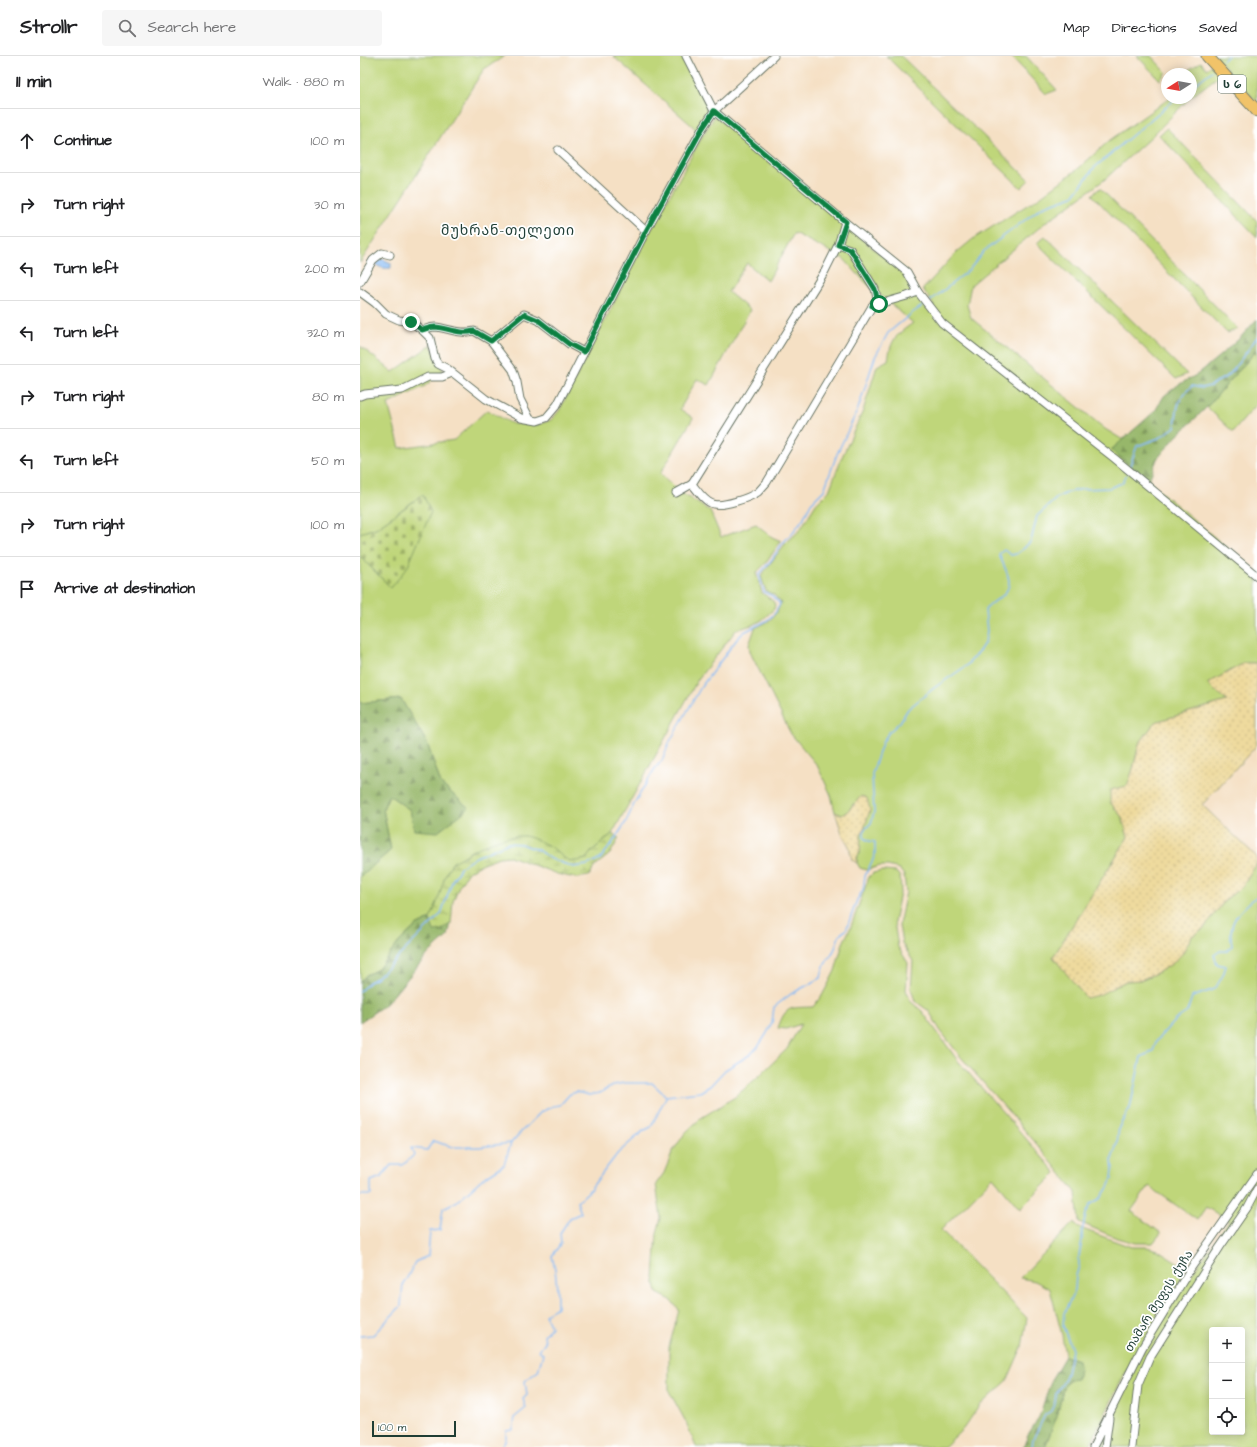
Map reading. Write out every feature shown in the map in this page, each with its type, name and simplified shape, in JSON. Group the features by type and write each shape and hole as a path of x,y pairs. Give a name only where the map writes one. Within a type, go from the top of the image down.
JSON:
{"highway":[{"name":"ს 6","path":"1209,56 1257,111"}],"street":[{"path":"686,56 714,111 907,272 918,292 942,323 1114,458 1138,480 1257,576"},
{"path":"360,292 375,303 386,314 399,320 411,322 422,330 430,338 435,359 438,364 486,399 521,418 537,420 546,418 557,405 646,231 702,129 714,111 774,56"},
{"path":"558,150 646,231"},
{"path":"676,493 692,484 826,271 838,245 846,222"},
{"path":"692,484 704,498 712,504 728,504 758,492 766,482 877,298 875,289 850,249 838,245"},
{"path":"360,282 373,260 382,253 390,254"},
{"path":"872,306 918,292"},
{"path":"491,341 524,314 538,320 569,344 584,352"},
{"path":"422,330 433,327 456,330 466,334 474,331 491,341 513,370 520,399 530,419"},
{"path":"360,396 365,394 402,390 428,377 442,377 452,373"},
{"name":"თამარ მეფეს ქუჩა","path":"1093,1447 1110,1409 1142,1348 1191,1268 1257,1174"},
{"path":"1131,1447 1138,1385 1150,1357 1220,1247 1247,1208 1257,1189"},
{"path":"1105,1447 1110,1409"}],"green space":[{"path":"360,56 505,56 484,69 360,263"},
{"path":"613,56 681,56 710,112 697,130"},
{"path":"886,56 901,56 1029,180 1021,188"},
{"path":"1011,56 1026,56 1057,90 1046,94"},
{"path":"1137,56 1151,56 1162,68 1161,68 1160,80"},
{"path":"1215,56 1254,56 1257,58 1257,102"},
{"path":"1201,62 1207,69 1211,65 1220,75 1197,92 1197,68 1192,68"},
{"path":"1161,104 1184,104 1104,180 1046,222 971,285 967,305 971,318 1105,429 1123,440 1111,450 1257,573 1257,663 1244,663 1207,684 1227,701 1155,722 1139,744 1127,787 1110,802 1122,817 1128,837 1053,957 1113,988 1126,981 1140,980 1159,972 1173,963 1182,954 1192,936 1204,928 1226,899 1243,886 1257,863 1257,1447 1095,1447 1141,1355 1195,1269 1229,1221 1206,1207 1197,1220 1149,1186 1131,1211 1161,1233 1153,1243 1135,1243 1117,1238 1079,1222 1076,1192 1035,1142 960,1056 940,1030 929,1011 915,1001 911,989 913,961 902,943 899,925 906,892 904,875 899,869 888,866 880,866 866,870 860,868 857,863 857,858 860,852 861,835 865,826 854,803 849,810 842,815 835,812 831,795 817,765 791,734 750,652 749,645 755,628 771,619 781,603 774,595 766,591 761,576 785,544 800,530 816,504 829,491 842,457 863,411 877,366 888,360 895,338 913,323 864,281 844,259 794,233 768,281 747,263 728,292 750,310 709,385 697,379 680,409 693,418 660,474 683,494 710,511 721,537 756,524 772,537 781,541 766,563 756,573 762,593 773,601 775,605 774,609 755,624 736,630 698,679 612,834 592,851 586,859 576,862 473,850 454,862 446,875 437,905 430,919 416,926 400,941 378,969 366,975 360,982 360,877 391,850 383,809 389,795 410,810 468,808 441,784 427,743 401,699 360,703 360,556 391,588 422,495 376,528 360,533 360,346 393,372 431,345 443,371 425,386 388,404 400,448 454,440 487,410 513,424 537,425 551,420 559,411 652,228 715,116 905,275 927,309 928,307 934,306 923,289 956,253 973,239 1040,197 1079,168 1110,140"},
{"path":"1167,128 1257,221 1257,237 1159,135"},
{"path":"1100,188 1238,329 1227,333 1092,195"},
{"path":"1045,236 1187,374 1176,379 1037,243"},
{"path":"1257,319 1257,350 1207,407 1175,438 1157,459 1149,480 1111,450 1155,411 1164,396 1178,385 1198,374 1239,339"},
{"path":"1257,350 1257,404 1233,432 1207,407"},
{"path":"423,495 431,512 408,566 391,588 360,556 360,533 376,528"},
{"path":"401,699 427,743 441,784 469,808 438,832 414,830 410,810 389,795 383,809 391,850 360,877 360,703"},
{"path":"612,834 619,838 610,854 595,866 589,876 575,878 557,874 510,856 499,857 483,863 468,872 459,886 453,901 451,923 442,930 434,931 430,919 450,867 453,862 478,848 500,839 524,836 533,838 553,848 568,860 578,861 586,859 592,851"},
{"path":"883,871 896,872 900,877 901,888 894,922 898,947 908,963 906,990 911,1002 922,1011 958,1061 1056,1173 1020,1209 993,1177 941,1230 1027,1318 1022,1347 1007,1381 980,1405 963,1429 944,1447 696,1447 686,1422 669,1391 669,1347 679,1310 671,1300 657,1293 654,1278 657,1233 661,1218 656,1184 664,1173 673,1151 685,1133 701,1118 735,1097 787,1049 801,1024 786,1029 778,1028 784,1015 790,1009 813,1007 823,994 835,971 843,943 850,929 869,877 873,873"},
{"path":"430,919 434,930 442,930 451,923 448,936 429,953 386,1004 360,1022 360,982 366,975 378,969 400,941 416,926"},
{"path":"1074,1222 1077,1227 1131,1247 1147,1247 1158,1250 1185,1267 1185,1272 1123,1377 1089,1447 1045,1447 1058,1413 1063,1388 1069,1380 1078,1360 1065,1356 1062,1335 1050,1289 1035,1281 1020,1278"},
{"path":"1065,1356 1078,1360 1080,1370 1077,1379 1069,1380 1063,1388 1058,1413 1045,1447 1023,1447 1029,1433 1039,1417 1052,1378"}],"sand":[{"path":"1244,663 1257,663 1257,745 1202,805 1257,857 1257,863 1243,886 1226,899 1204,928 1192,936 1182,954 1173,963 1159,972 1140,980 1126,981 1099,995 1086,998 1053,957 1128,837 1122,817 1110,802 1110,790 1127,786 1139,744 1155,722 1227,701 1207,684"},
{"path":"861,796 867,798 870,810 861,835 860,852 857,857 857,863 852,860 849,846 843,836 835,812 842,815 849,810"}],"water":[{"path":"383,259 391,263 391,268 382,268 375,263 377,260"}],"waterway":[{"path":"1223,60 1228,56"},
{"path":"1197,82 1212,71"},
{"path":"929,302 969,270 984,251 1042,207 1073,196 1094,168 1169,104"},
{"path":"360,991 369,982 377,978 441,914 453,879 461,867 476,857 508,843 521,844 538,850 549,858 573,867 587,865 600,859 626,822 635,802 654,770 663,759 669,743 701,687 737,639 744,632 766,621 775,613 780,604 772,596 764,592 759,575 803,519 811,503 824,490 837,454 858,409 875,357 888,333 924,305"},
{"path":"1129,468 1137,446 1159,438 1175,427 1176,414 1183,395 1192,386 1202,388 1210,386 1229,375 1257,337"},
{"path":"360,1336 373,1335 401,1306 403,1283 415,1262 428,1256 430,1231 440,1230 443,1208 456,1202 482,1179 504,1165 511,1143 541,1112 553,1106 560,1105 570,1094 577,1092 589,1095 600,1093 614,1085 624,1083 652,1083 666,1096 700,1092 710,1086 725,1070 751,1054 760,1044 772,1023 774,1007 791,994 821,978 824,966 835,949 840,935 846,930 857,900 863,890 865,876 875,855 875,842 864,838 864,830 871,823 874,812 872,774 882,743 889,732 900,722 908,709 934,688 966,666 985,642 987,631 985,610 1002,596 1009,586 1008,576 999,554 1004,550 1011,555 1016,554 1023,549 1031,541 1037,516 1058,497 1069,492 1083,489 1109,488 1122,483 1128,472"},
{"path":"1032,1447 1033,1439 1045,1415 1051,1411 1055,1402 1056,1393 1064,1381 1067,1373 1072,1350 1063,1326 1064,1313 1075,1290 1082,1231 1086,1214 1091,1204 1101,1198 1112,1179 1112,1159 1117,1144 1119,1127 1130,1108 1141,1057 1153,1051 1157,1040 1175,1020 1187,1012 1192,997 1215,989 1226,966 1217,964 1214,955 1220,951 1227,951 1232,946 1231,930 1233,923 1240,912 1257,896"},
{"path":"501,1447 506,1439 506,1431 513,1430 515,1417 526,1408 523,1399 527,1395 525,1381 538,1371 543,1354 539,1350 545,1342 544,1335 551,1327 545,1315 557,1307 556,1275 552,1256 561,1243 560,1233 570,1218 581,1213 577,1202 588,1192 618,1153 643,1131 651,1127 666,1097"},
{"path":"360,1195 371,1195 371,1181 381,1177 391,1165 403,1165 414,1155 411,1148 427,1150 433,1141 453,1147 479,1147 511,1143"}],"district":[{"name":"მუხრან-თელეთი","path":"508,231"}],"route":[{"path":"411,322 422,330 433,327 456,330 466,334 474,331 491,341 524,314 538,320 569,344 584,352 646,231 702,129 714,111 846,222 838,245 850,249 875,289 877,298 872,306 879,304"}]}
